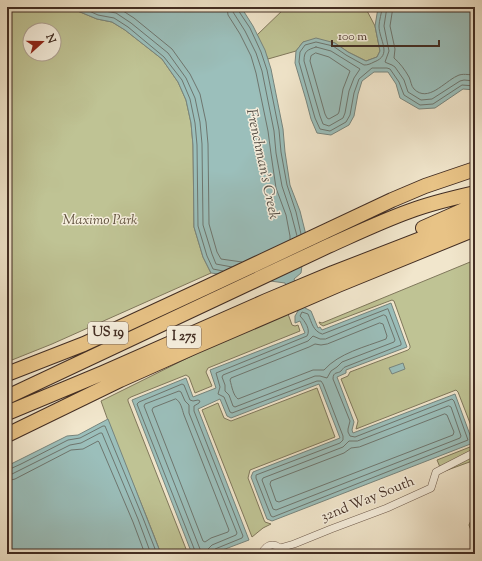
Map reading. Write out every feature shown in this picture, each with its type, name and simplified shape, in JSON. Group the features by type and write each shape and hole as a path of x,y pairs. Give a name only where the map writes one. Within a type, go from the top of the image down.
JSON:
{"highway":[{"path":"325,240 418,189 475,169"},
{"name":"I 275","path":"7,397 68,368 211,294 325,240 362,230 410,211 451,198 475,193"},
{"path":"347,268 370,252 475,206"},
{"name":"I 275","path":"7,413 335,279 347,268 475,218"},
{"path":"335,279 475,229"},
{"name":"US 19","path":"7,374 211,294"},
{"path":"7,436 269,307"},
{"path":"7,386 45,371 68,368"}],"street":[{"name":"32nd Way South","path":"262,554 268,546 277,546 282,551 294,544 387,508 431,488 436,472 475,452"}],"green space":[{"name":"Maximo Park","path":"7,7 68,7 97,19 112,22 125,30 162,59 178,82 186,100 191,123 193,145 194,227 203,257 211,273 52,344 7,362"},
{"path":"286,7 365,7 375,26 380,51 377,57 366,61 348,52 335,43 303,42 296,51 268,59 257,35"},
{"path":"475,260 475,436 456,390 356,429 358,421 341,379 348,376 350,372 408,350 410,346 394,301 392,300 323,326 319,322 322,323"},
{"path":"287,311 292,325 298,325 300,331 208,368 206,372 212,386 195,393 189,377 186,375 128,399 188,554 161,554 115,440 101,401 266,319"},
{"path":"317,388 335,437 250,470 248,478 264,520 265,522 271,524 263,528 252,537 202,410 218,403 224,418 231,421"},
{"path":"475,445 475,460 442,472 437,460"},
{"path":"475,511 475,542 469,525"}],"water":[{"name":"Frenchman's Creek","path":"68,7 241,7 253,26 265,50 271,69 283,129 290,185 300,211 306,235 301,273 294,279 305,308 311,311 318,328 320,327 322,330 391,303 407,347 346,370 346,373 337,377 354,422 352,430 353,433 455,394 473,443 272,521 267,519 251,477 253,472 340,438 319,384 231,418 227,416 220,399 198,409 249,540 212,554 192,554 132,400 186,378 193,397 216,388 210,370 305,333 300,321 295,323 295,316 298,311 285,283 211,273 203,257 194,227 193,145 191,123 186,100 178,82 162,59 125,30 112,22 97,19"},
{"path":"475,7 475,90 463,89 435,108 419,109 400,98 396,84 388,72 374,72 362,81 354,116 349,125 331,135 317,133 311,119 295,63 296,51 303,42 316,38 335,43 348,52 366,61 377,57 380,51 375,26 378,8"},
{"path":"403,363 405,369 392,374 389,368"},
{"path":"108,419 161,554 7,554 7,466 67,436 78,435"}]}
